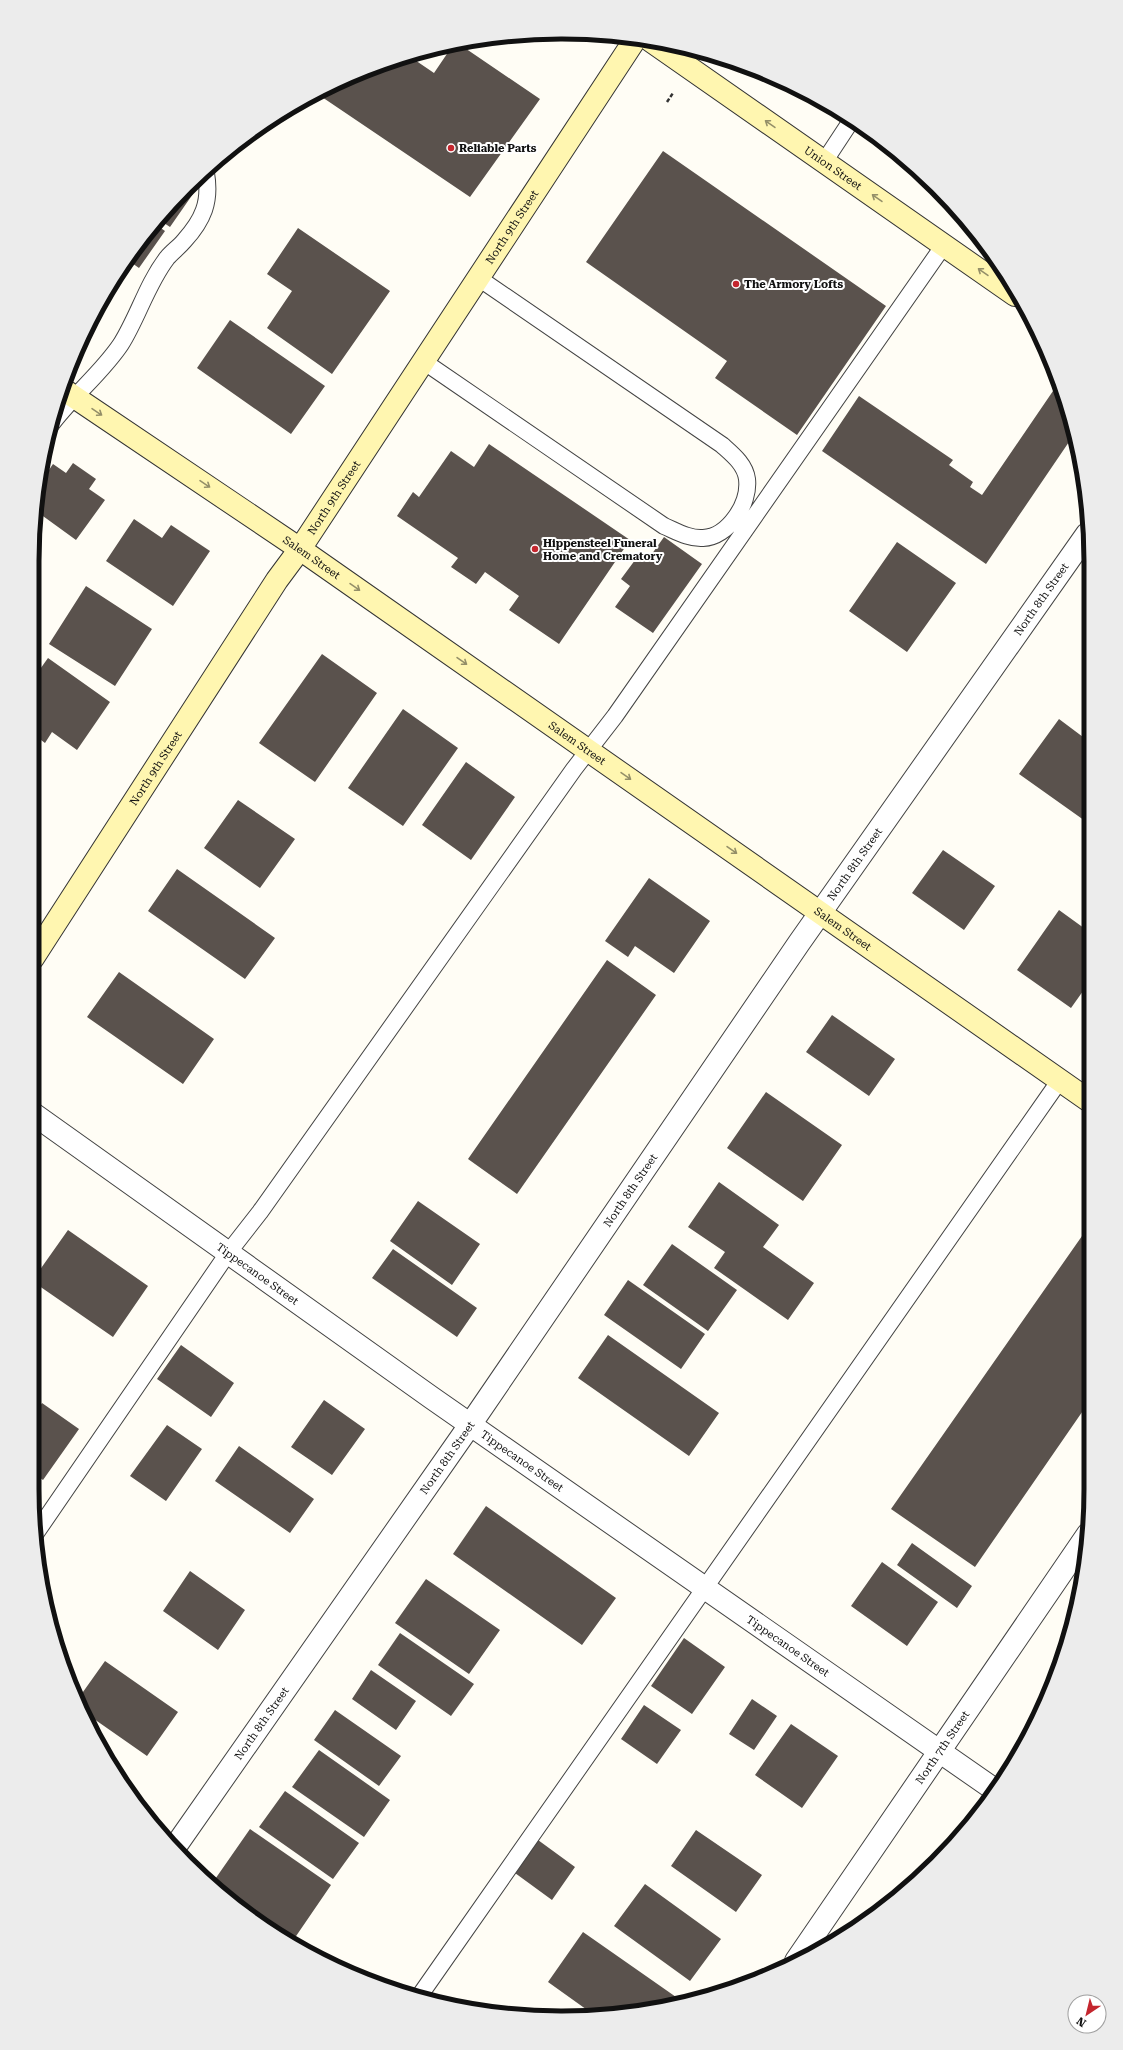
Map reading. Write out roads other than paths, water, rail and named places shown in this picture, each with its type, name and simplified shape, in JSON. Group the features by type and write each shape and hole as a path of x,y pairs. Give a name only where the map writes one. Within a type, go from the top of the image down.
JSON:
{"main road":[{"name":"North 9th Street","path":"39,949 277,580 300,549 632,43"},
{"name":"Union Street","path":"664,49 1008,290"},
{"name":"Salem Street","path":"69,393 300,549 822,912 1084,1097"}],"street":[{"name":"North 8th Street","path":"178,1843 470,1425 822,912 1083,539"},
{"name":"Tippecanoe Street","path":"39,1118 470,1425 990,1787"},
{"name":"North 7th Street","path":"802,1952 1081,1544"}],"lane":[{"path":"824,162 849,125"},
{"path":"69,393 103,368 122,342 167,259 201,220 208,198 206,179"},
{"path":"40,1527 228,1253 260,1212 589,750 615,716 944,245"},
{"path":"423,361 664,526 687,536 703,538 721,533 736,516 746,496 747,479 739,461 722,445 478,277"},
{"path":"422,1992 706,1589 1060,1080"}],"place":[{"name":"Reliable Parts","path":"451,148"},
{"name":"The Armory Lofts","path":"736,284"},
{"name":"Hippensteel Funeral Home and Crematory","path":"535,549"}]}
